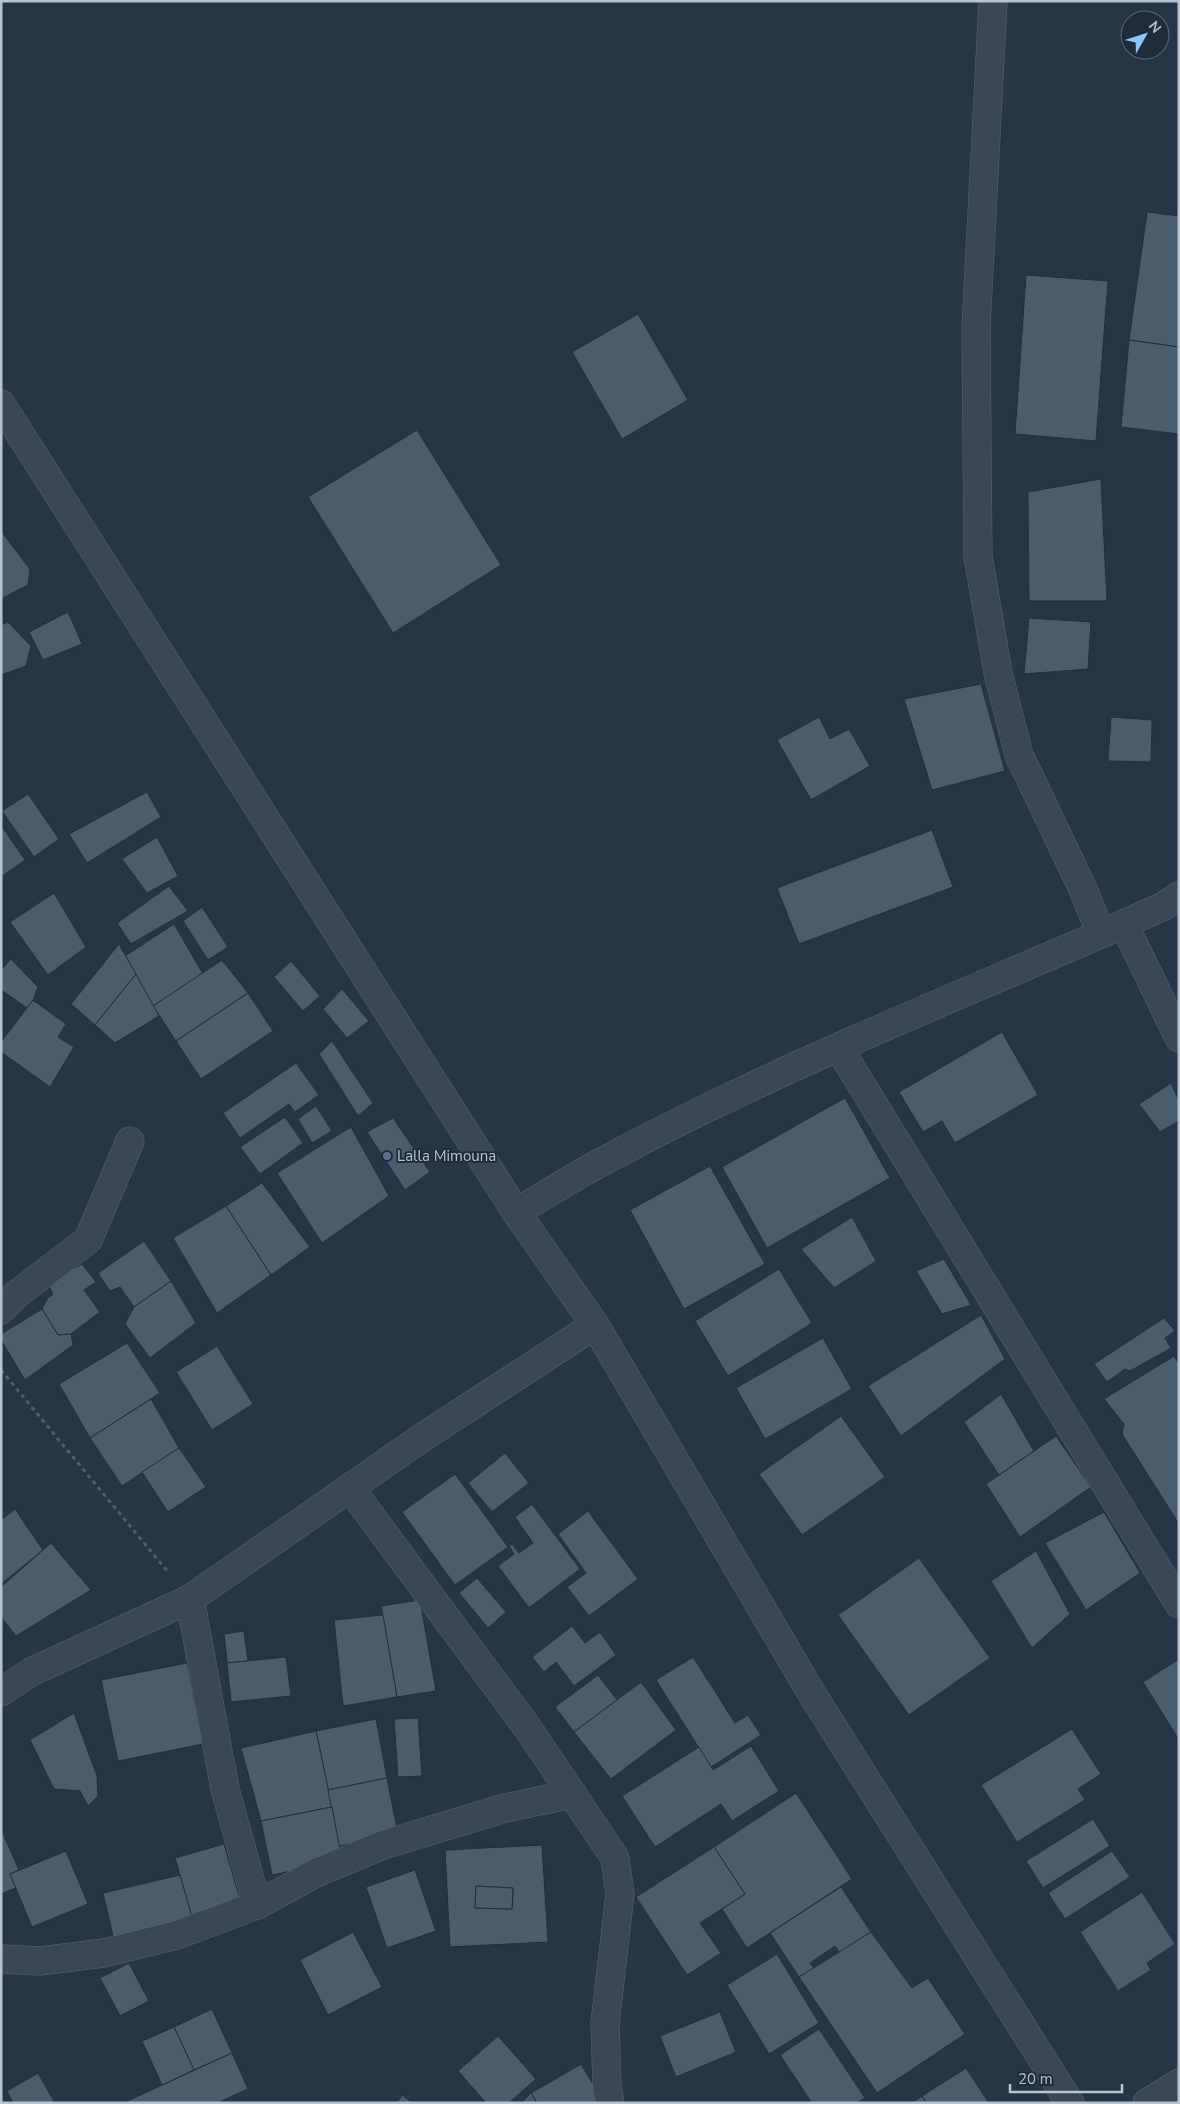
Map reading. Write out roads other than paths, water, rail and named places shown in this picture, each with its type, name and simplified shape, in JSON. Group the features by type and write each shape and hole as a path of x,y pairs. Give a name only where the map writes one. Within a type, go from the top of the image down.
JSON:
{"street":[{"path":"993,1 976,328 978,556 998,674 1019,755 1083,889 1113,929 1179,1038"},
{"path":"1,404 516,1212 594,1326 812,1694 1070,2103"},
{"path":"516,1212 597,1164 698,1112 838,1048 1113,929 1179,896"},
{"path":"838,1048 1179,1604"},
{"path":"1,1310 17,1294 88,1240 130,1141"},
{"path":"1,1692 31,1672 190,1599 423,1437 594,1326"},
{"path":"350,1488 437,1603 573,1794 615,1858 620,1894 604,2023 607,2084 610,2103"},
{"path":"190,1599 225,1789 257,1905"},
{"path":"1,1959 40,1961 104,1953 177,1935 257,1905 316,1873 383,1845 505,1808 573,1794"},
{"path":"1147,2103 1179,2082"}],"place":[{"name":"Lalla Mimouna","path":"387,1156"}]}
